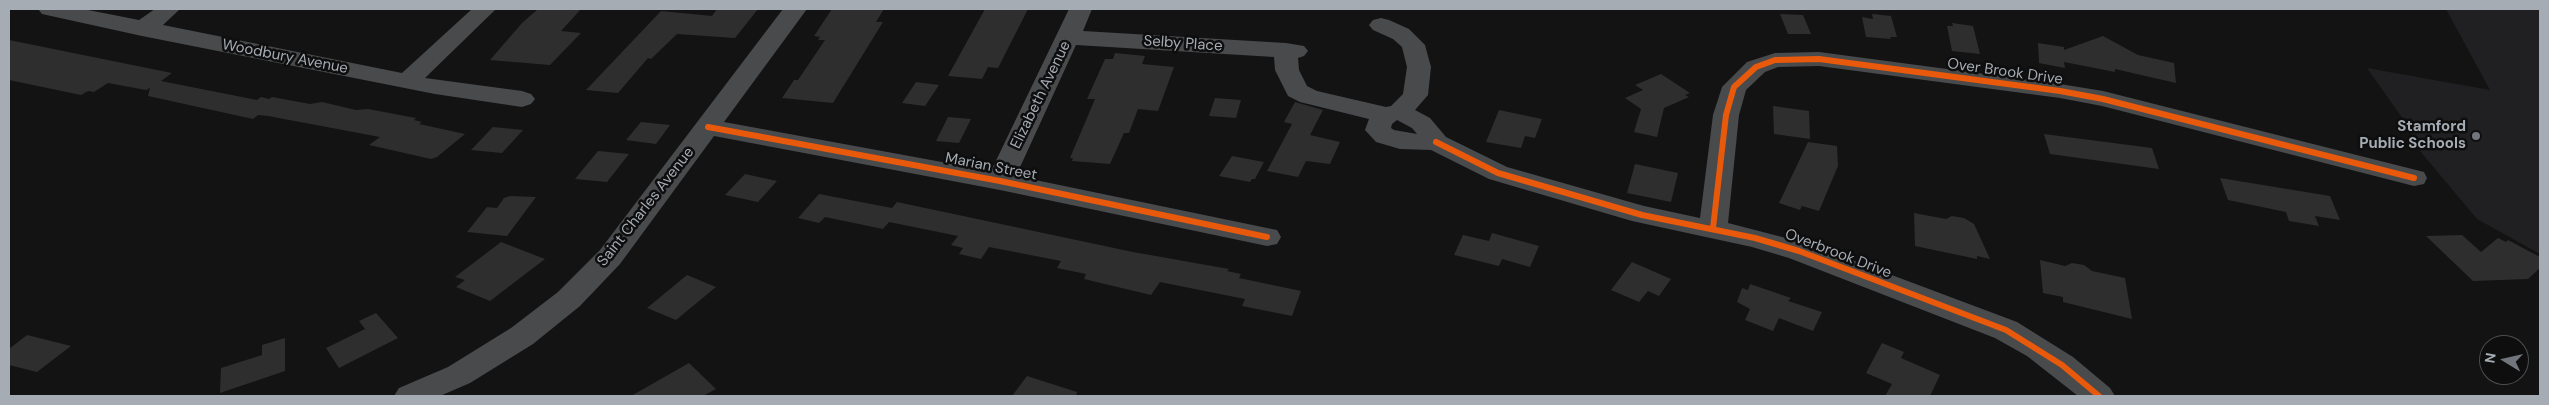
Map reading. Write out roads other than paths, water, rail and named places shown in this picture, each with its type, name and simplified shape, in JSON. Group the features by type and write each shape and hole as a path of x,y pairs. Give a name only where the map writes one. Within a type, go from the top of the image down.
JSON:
{"street":[{"name":"Woodbury Avenue","path":"50,9 407,81 522,99"},
{"path":"142,28 169,9"},
{"path":"407,81 485,9"},
{"name":"Saint Charles Avenue","path":"410,396 459,375 522,336 569,299 610,257 796,9"},
{"name":"Elizabeth Avenue","path":"1000,180 1081,9"},
{"path":"1381,26 1401,34 1413,45 1419,68 1414,96 1393,114"},
{"name":"Selby Place","path":"1069,37 1291,51 1287,70 1296,91 1309,97 1393,114"},
{"name":"Over Brook Drive","path":"1713,228 1726,115 1734,87 1756,67 1775,60 1795,59 1848,63 2051,90 2103,99 2414,178"},
{"name":"Overbrook Drive","path":"1393,114 1421,124 1431,133 1436,142 1498,173 1642,215 1755,238 1799,252 2006,330 2038,348 2099,396"},
{"name":"Marian Street","path":"708,127 1000,180 1267,238"}],"place":[{"name":"Stamford Public Schools","path":"2476,136"}]}
